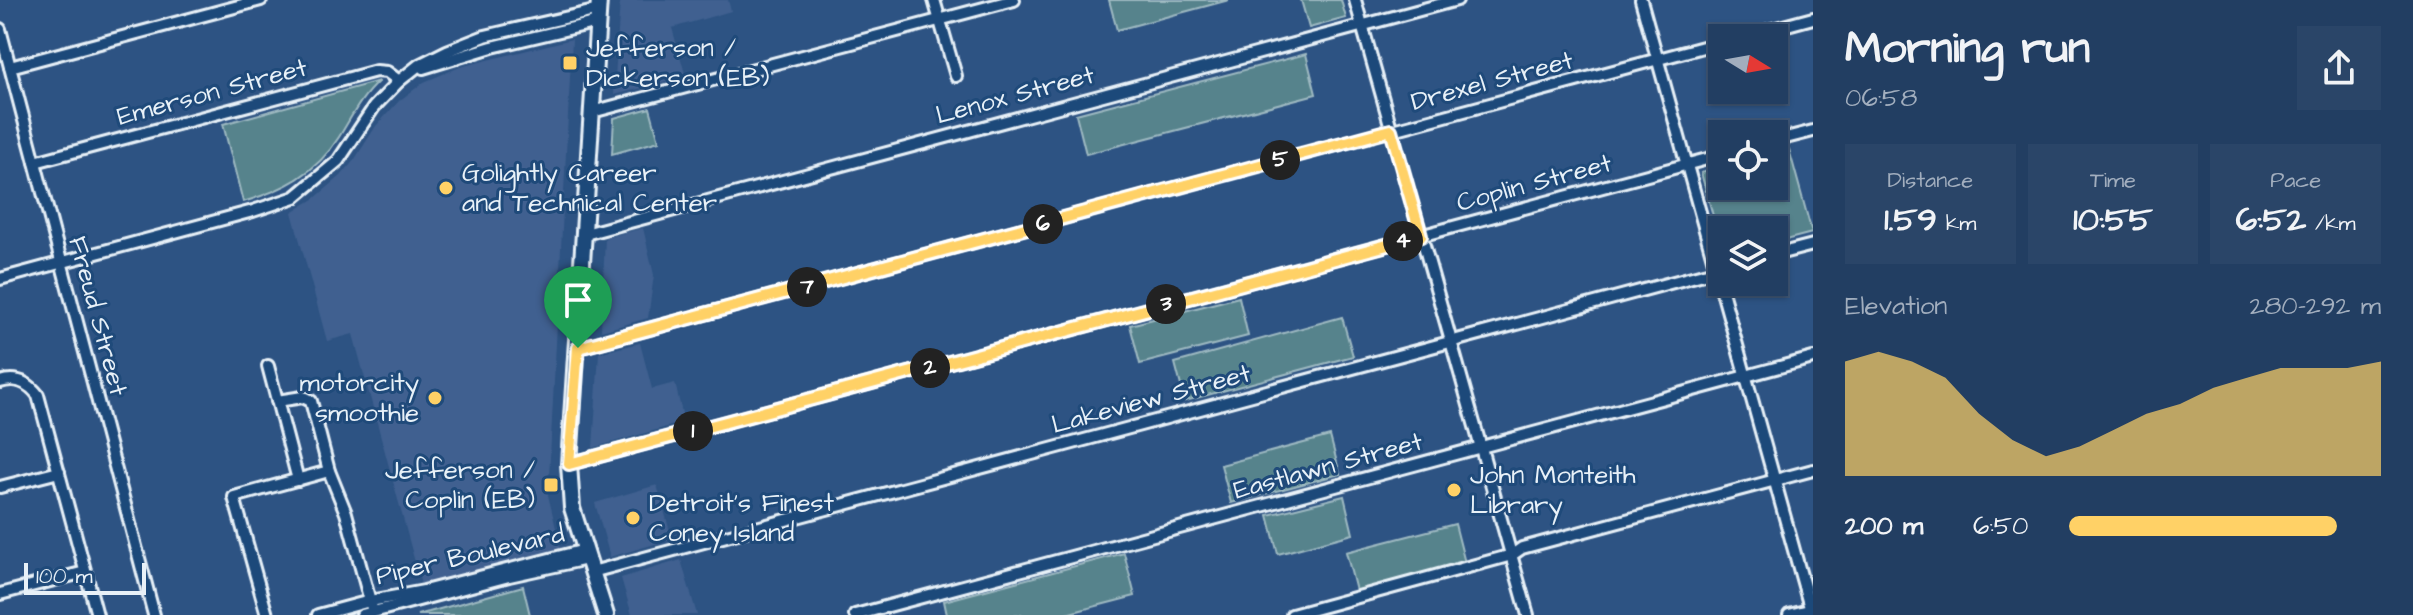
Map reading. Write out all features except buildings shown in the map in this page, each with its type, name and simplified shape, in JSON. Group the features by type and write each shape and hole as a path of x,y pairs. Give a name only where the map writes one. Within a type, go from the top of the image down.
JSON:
{"main road":[{"path":"599,11 569,464 572,508 606,615"}],"street":[{"path":"10,67 261,0"},
{"path":"934,0 956,76"},
{"path":"592,112 1014,0"},
{"path":"1355,0 1528,615"},
{"name":"Lenox Street","path":"585,234 1457,0"},
{"path":"1641,0 1708,235"},
{"path":"0,279 295,197 338,161 374,107 399,81 428,60 485,36 599,11"},
{"path":"1788,25 1813,18"},
{"name":"Freud Street","path":"0,29 154,615"},
{"name":"Drexel Street","path":"578,348 1708,46"},
{"name":"Emerson Street","path":"35,162 376,71 387,72 399,81"},
{"path":"1788,137 1813,131"},
{"name":"Coplin Street","path":"569,464 1708,159"},
{"path":"1788,251 1813,245"},
{"name":"Lakeview Street","path":"588,560 1708,273"},
{"path":"1725,296 1812,611 1789,615"},
{"name":"Eastlawn Street","path":"855,615 1813,358"},
{"path":"268,366 298,480"},
{"path":"0,382 18,380 34,389 41,403 97,615"},
{"path":"277,401 303,397 311,401 329,471 346,513 368,609"},
{"path":"1292,615 1512,555 1522,548 1813,470"},
{"path":"267,615 234,497 329,471"},
{"path":"0,487 59,472"},
{"name":"Piper Boulevard","path":"318,615 368,609 588,560"},
{"path":"0,594 85,572"}],"shaded area":[{"path":"620,0 728,0 731,11 672,28 686,77 614,95"},
{"path":"572,39 548,495 561,549 422,588 353,334 327,341 292,212 314,199 341,176 376,126 399,101 424,82 460,67"},
{"path":"643,228 654,275 648,318 601,331 605,238"},
{"path":"640,343 652,389 675,383 684,422 593,448 599,353"},
{"path":"657,485 672,539 610,557 595,503"},
{"path":"681,560 697,615 632,615 621,578"}],"green space":[{"path":"1109,0 1229,0 1117,30"},
{"path":"1301,0 1341,0 1346,18 1309,28"},
{"path":"1306,54 1316,94 1086,154 1076,114"},
{"path":"379,81 362,100 330,150 309,171 285,186 243,202 223,124"},
{"path":"650,108 659,141 612,154 614,118"},
{"path":"1788,149 1812,233 1788,239 1788,216 1713,216 1709,200 1788,200"},
{"path":"1708,171 1708,198 1701,173"},
{"path":"1239,297 1248,336 1140,364 1130,325"},
{"path":"1342,317 1353,356 1185,401 1175,363"},
{"path":"1330,436 1340,474 1231,503 1221,465"},
{"path":"1344,496 1353,534 1278,554 1268,515"},
{"path":"1455,524 1465,563 1356,591 1346,552"},
{"path":"1124,553 1135,596 1062,615 947,615 944,601"},
{"path":"523,586 530,615 417,615 429,612"}],"place":[{"name":"Jefferson / Dickerson (EB)","path":"570,63"},
{"name":"Golightly Career and Technical Center","path":"446,188"},
{"name":"motorcity smoothie","path":"435,398"},
{"name":"Jefferson / Coplin (EB)","path":"551,485"},
{"name":"John Monteith Library","path":"1454,490"},
{"name":"Detroit's Finest Coney Island","path":"633,518"}],"route":[{"path":"1391,130 1421,236 569,464 578,348 1391,130"}]}
